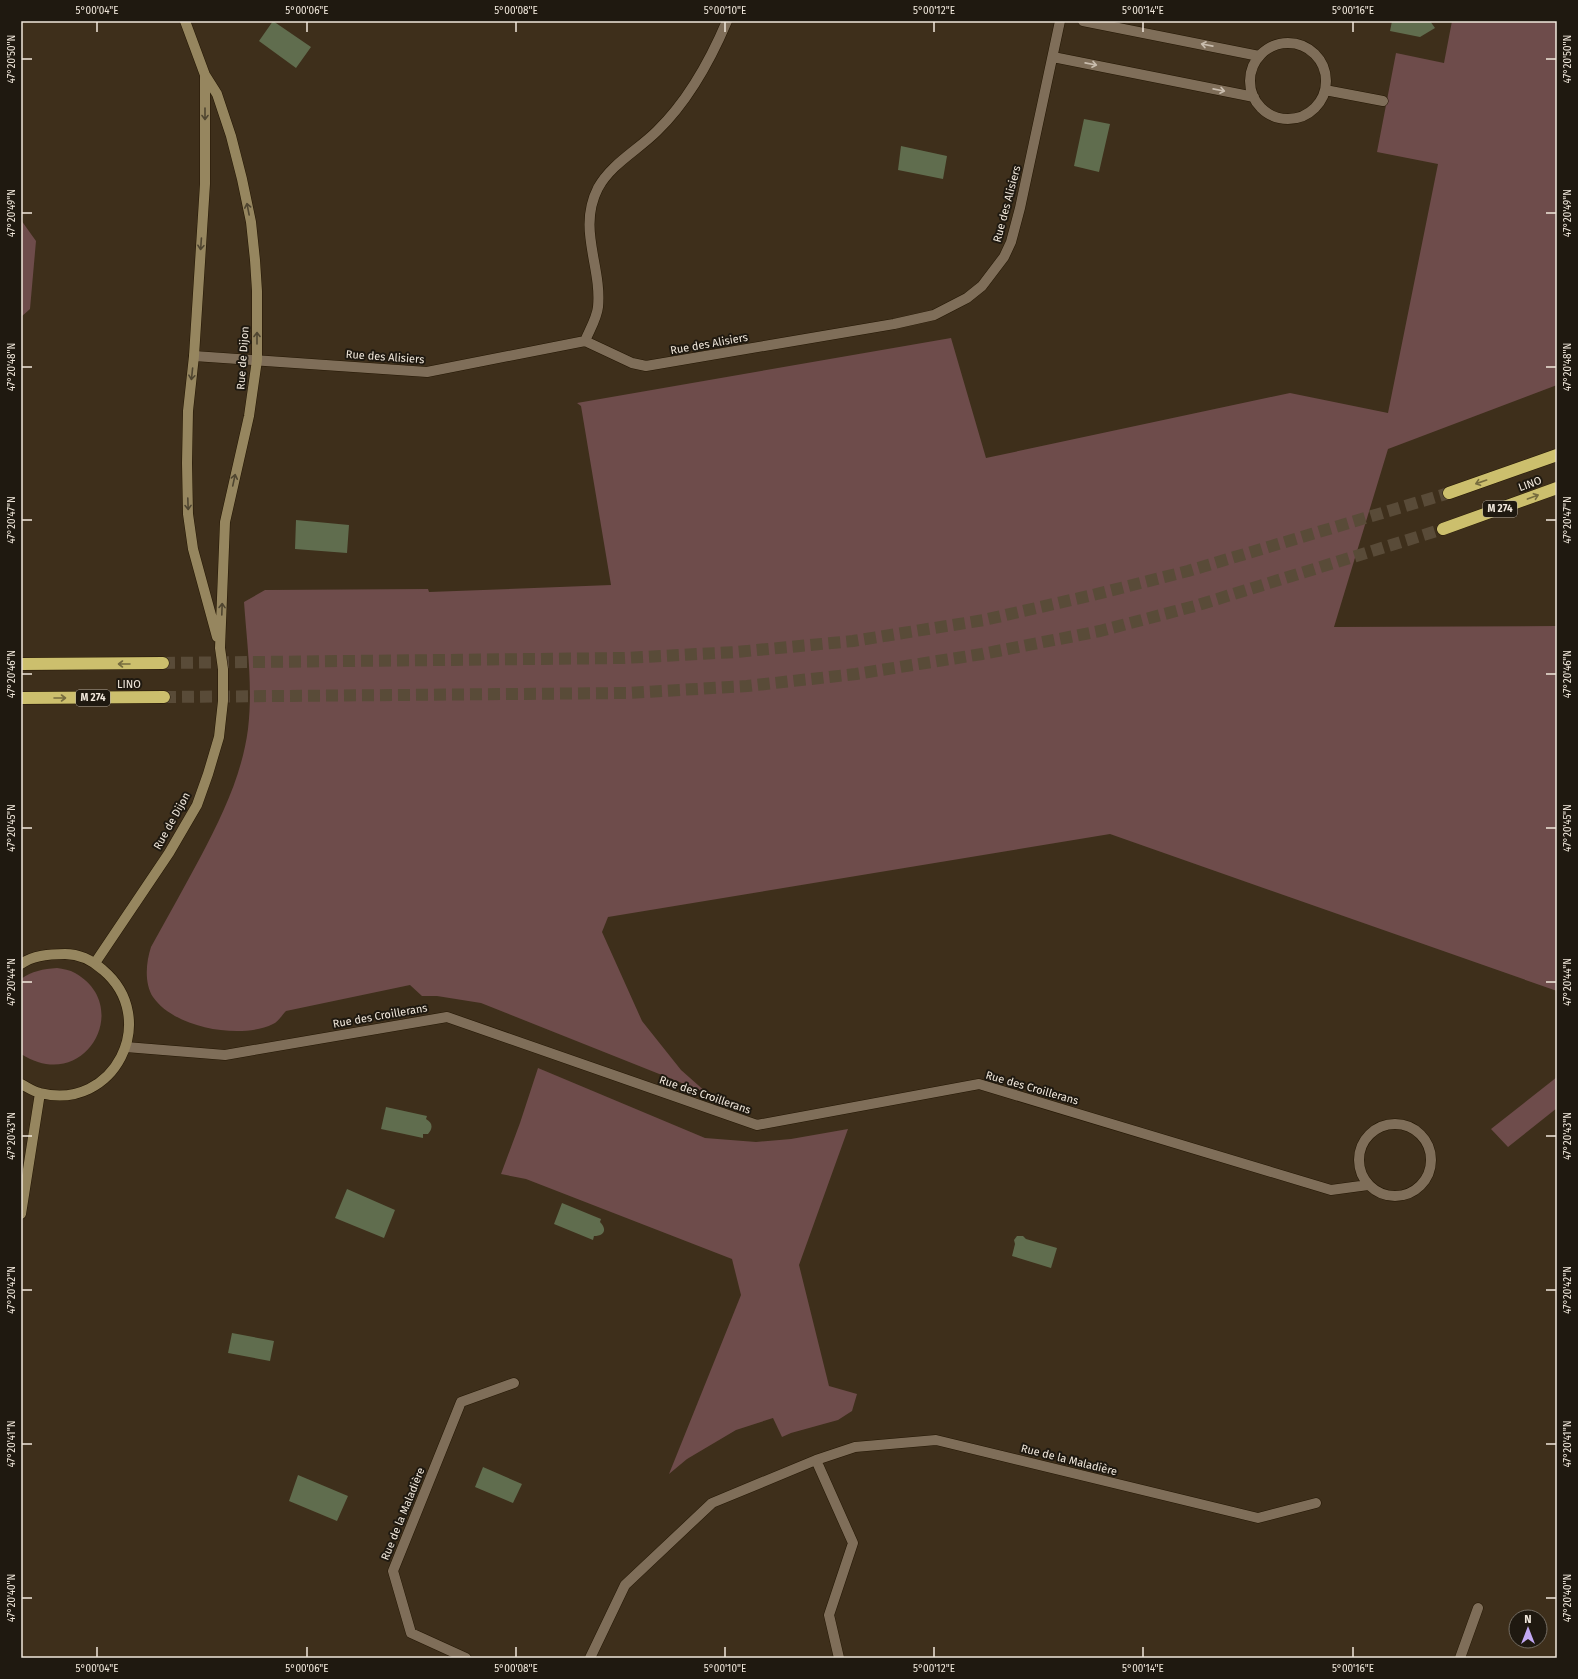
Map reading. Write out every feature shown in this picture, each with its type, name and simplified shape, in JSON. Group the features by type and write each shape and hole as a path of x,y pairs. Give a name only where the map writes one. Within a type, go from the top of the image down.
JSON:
{"highway":[{"name":"LINO","path":"1449,493 1557,455"},
{"name":"LINO","path":"1443,529 1557,488"},
{"name":"LINO","path":"21,664 163,663"},
{"name":"LINO","path":"21,698 164,697"}],"street":[{"name":"Rue de Dijon","path":"185,21 205,76 217,94 231,136 242,179 250,222 257,291 257,360 249,416 225,522 220,648"},
{"path":"585,341 598,309 598,290 589,230 592,201 606,175 658,131 694,86 705,68 727,21"},
{"name":"Rue des Alisiers","path":"194,356 427,372 585,341 632,363 646,366 894,324 934,315 967,298 982,286 1004,257 1011,242 1020,208 1060,21"},
{"path":"1083,21 1259,56"},
{"path":"1281,43 1293,43 1306,47 1316,54 1323,65 1326,77 1325,90 1320,101 1312,110 1301,116 1288,119 1276,117 1265,112 1256,102 1251,91 1250,79 1252,67 1259,56 1269,48 1281,43"},
{"path":"1053,57 1254,96"},
{"name":"Rue de Dijon","path":"95,963 169,854 197,805 219,737 223,700 223,670 220,648 193,549 188,514 186,463 205,184 205,76"},
{"path":"1325,90 1383,101"},
{"path":"21,964 48,954 72,954 95,963 113,979 126,1000 130,1024 126,1047 116,1066 101,1082 82,1092 61,1096 40,1093 21,1084"},
{"name":"Rue des Croillerans","path":"126,1047 225,1055 447,1017 757,1125 979,1084 1331,1190 1368,1185"},
{"path":"21,1214 40,1093"},
{"path":"1395,1124 1407,1126 1418,1132 1426,1140 1431,1152 1432,1163 1429,1175 1422,1185 1413,1193 1402,1196 1390,1196 1378,1193 1368,1185 1362,1175 1359,1164 1360,1152 1365,1140 1372,1132 1383,1126 1395,1124"},
{"name":"Rue de la Maladière","path":"466,1658 411,1633 393,1570 461,1402 514,1383"},
{"name":"Rue de la Maladière","path":"590,1658 624,1585 712,1504 816,1460 855,1447 936,1440 1258,1518 1316,1504"},
{"path":"816,1460 853,1543 829,1615 839,1658"},
{"path":"1460,1658 1478,1608"}],"shaded area":[{"path":"273,21 311,47 296,68 259,41"},
{"path":"1392,21 1430,21 1435,28 1420,37 1390,31"},
{"path":"1452,21 1557,21 1557,385 1388,449 1334,627 1557,626 1557,991 1110,834 608,917 602,932 642,1021 681,1070 707,1093 481,1003 437,996 422,996 410,985 286,1011 273,1024 260,1029 244,1031 227,1031 192,1023 176,1017 163,1008 153,997 147,979 148,959 151,947 216,826 236,779 245,746 248,729 250,697 244,602 265,590 428,589 429,592 611,585 581,406 577,403 951,338 986,458 1290,393 1388,413 1438,164 1377,152 1396,53 1444,63"},
{"path":"1084,119 1110,124 1099,172 1074,166"},
{"path":"901,146 947,156 943,179 898,170"},
{"path":"21,220 36,241 30,309 21,317"},
{"path":"296,520 349,525 347,553 295,549"},
{"path":"57,968 69,970 75,973 92,988 100,1005 101,1024 94,1041 82,1055 65,1063 44,1064 21,1054 21,979 38,971"},
{"path":"538,1068 705,1138 756,1142 791,1139 848,1129 799,1265 829,1386 857,1394 852,1411 838,1420 791,1433 782,1437 773,1418 736,1430 687,1459 669,1474 741,1295 732,1259 526,1179 501,1174"},
{"path":"1557,1077 1557,1108 1508,1147 1491,1129"},
{"path":"386,1107 427,1116 426,1119 432,1126 431,1130 428,1134 423,1134 423,1138 381,1129"},
{"path":"347,1189 395,1210 384,1238 335,1218"},
{"path":"562,1203 601,1219 600,1222 604,1227 604,1232 601,1235 594,1236 593,1240 554,1224"},
{"path":"1017,1236 1023,1236 1026,1239 1057,1248 1051,1268 1012,1256 1015,1244 1014,1240"},
{"path":"232,1333 274,1341 270,1361 228,1353"},
{"path":"483,1467 522,1484 513,1503 475,1487"},
{"path":"298,1475 348,1496 337,1521 289,1501"}],"tunnel":[{"path":"163,663 624,658 736,652 853,641 984,620 1093,595 1188,571 1449,493"},
{"path":"164,697 628,693 747,686 856,674 982,654 1100,631 1195,606 1443,529"}]}
